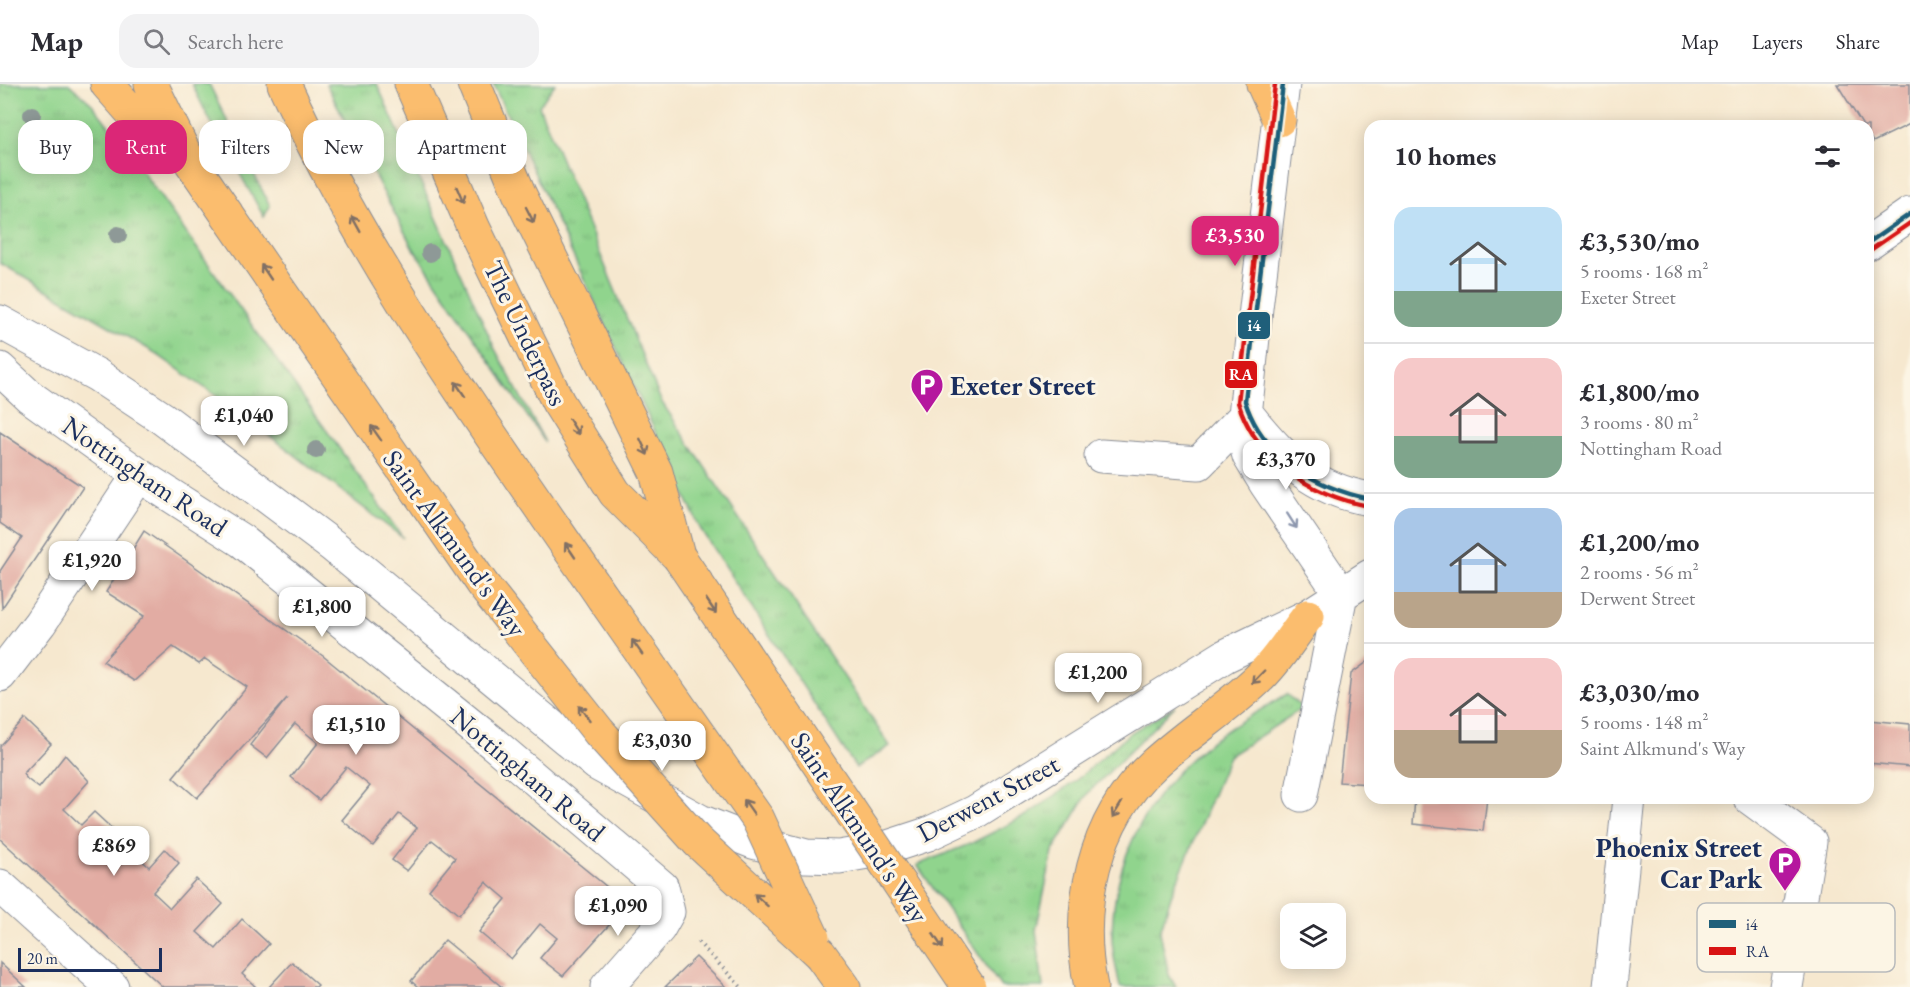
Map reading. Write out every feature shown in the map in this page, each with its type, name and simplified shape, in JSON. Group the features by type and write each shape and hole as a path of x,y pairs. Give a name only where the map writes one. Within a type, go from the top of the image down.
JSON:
{"main road":[{"path":"107,84 140,120"},
{"name":"Saint Alkmund's Way","path":"151,84 168,120"},
{"name":"Saint Alkmund's Way","path":"284,84 314,148 369,247 426,338 603,598 758,819 820,954"},
{"name":"The Underpass","path":"411,84 474,229 558,402 615,493 679,557"},
{"name":"Saint Alkmund's Way","path":"474,84 519,193 656,472 679,557 969,987"},
{"path":"1263,84 1279,120"},
{"name":"Saint Alkmund's Way","path":"187,156 482,584 598,732 699,842 820,954 844,987"},
{"path":"1091,987 1085,922 1090,885 1096,856 1118,808 1153,765 1258,679 1308,615"}],"street":[{"path":"1283,84 1245,401 1247,414 1244,435 1249,456 1341,594 1301,795"},
{"path":"1874,239 1910,214"},
{"name":"Nottingham Road","path":"0,322 97,375 162,418 333,546 444,638"},
{"name":"Nottingham Road","path":"0,369 28,396 139,475 242,541 494,744 662,887 668,912"},
{"path":"1101,456 1199,463 1247,414"},
{"path":"1247,414 1288,462 1345,495 1364,498"},
{"path":"0,675 40,623 139,475"},
{"name":"Derwent Street","path":"444,638 597,764 650,795 700,821 753,842 806,856 839,857 879,850 909,841 975,812 1225,656 1308,615 1364,580"},
{"path":"1610,987 1628,804"},
{"path":"1758,804 1810,842 1800,903"},
{"path":"0,886 112,987"},
{"path":"607,987 652,938 668,912"},
{"path":"1786,987 1788,972"}],"path":[{"path":"668,912 741,987"}],"green space":[{"path":"0,84 69,84 92,104 105,121 105,174 144,174 403,538 235,409 152,351 0,263"},
{"path":"192,84 209,84 227,120 210,120"},
{"path":"326,84 377,84 396,127 396,174 417,174 495,349 545,442 413,248 374,174 384,174 384,120 345,120"},
{"path":"493,84 555,84 539,106 661,401 890,746 856,768 701,530 527,157 527,120 510,120"},
{"path":"240,174 254,174 270,206 264,217"},
{"path":"1287,694 1303,708 1229,756 1171,896 1160,932 1169,975 1176,987 1120,987 1112,943 1114,908 1119,880 1138,829 1168,783 1187,762 1227,730"},
{"path":"1175,706 1088,793 1053,851 1036,930 1043,987 1001,987 917,865 972,843 1027,815 1074,782 1130,733"}],"building":[{"path":"1837,84 1910,84 1910,124 1874,142 1874,120 1859,120"},
{"path":"0,432 83,487 2,608 0,571 22,538 0,523"},
{"path":"144,531 323,656 628,904 563,976 540,958 557,938 540,924 511,959 479,932 506,899 486,882 459,915 429,890 455,858 432,840 407,871 392,860 417,828 399,814 373,846 342,820 370,786 346,767 319,800 291,777 318,743 295,724 267,758 250,745 287,698 197,798 173,777 247,687 205,659 199,664 173,647 134,681 103,661 144,616 106,592"},
{"path":"1364,664 1364,784 1339,782 1351,674"},
{"path":"25,719 51,744 23,774 27,779 39,788 65,755 89,781 64,809 81,825 94,812 119,835 106,849 111,854 123,864 134,853 149,867 165,849 179,863 153,892 170,908 196,879 223,904 197,932 216,949 242,919 269,944 242,974 256,987 163,987 0,839 0,746"},
{"path":"1874,721 1910,724 1910,767 1874,764"},
{"path":"1415,804 1486,804 1483,831 1413,824"},
{"path":"445,940 502,987 418,987 411,981"},
{"path":"696,957 726,987 665,987"},
{"path":"292,962 318,985 316,987 269,987"},
{"path":"0,963 26,987 0,987"}],"transit line":[{"name":"RA","path":"1275,84 1238,402 1246,423 1258,442 1289,472 1327,493 1364,505"},
{"name":"i4","path":"1283,84 1245,401 1253,421 1264,438 1294,467 1330,487 1364,498"},
{"name":"i4","path":"1874,239 1910,214"},
{"name":"RA","path":"1874,248 1910,223"}],"place":[{"name":"Exeter Street","path":"927,414"},
{"name":"Phoenix Street Car Park","path":"1785,892"}]}
